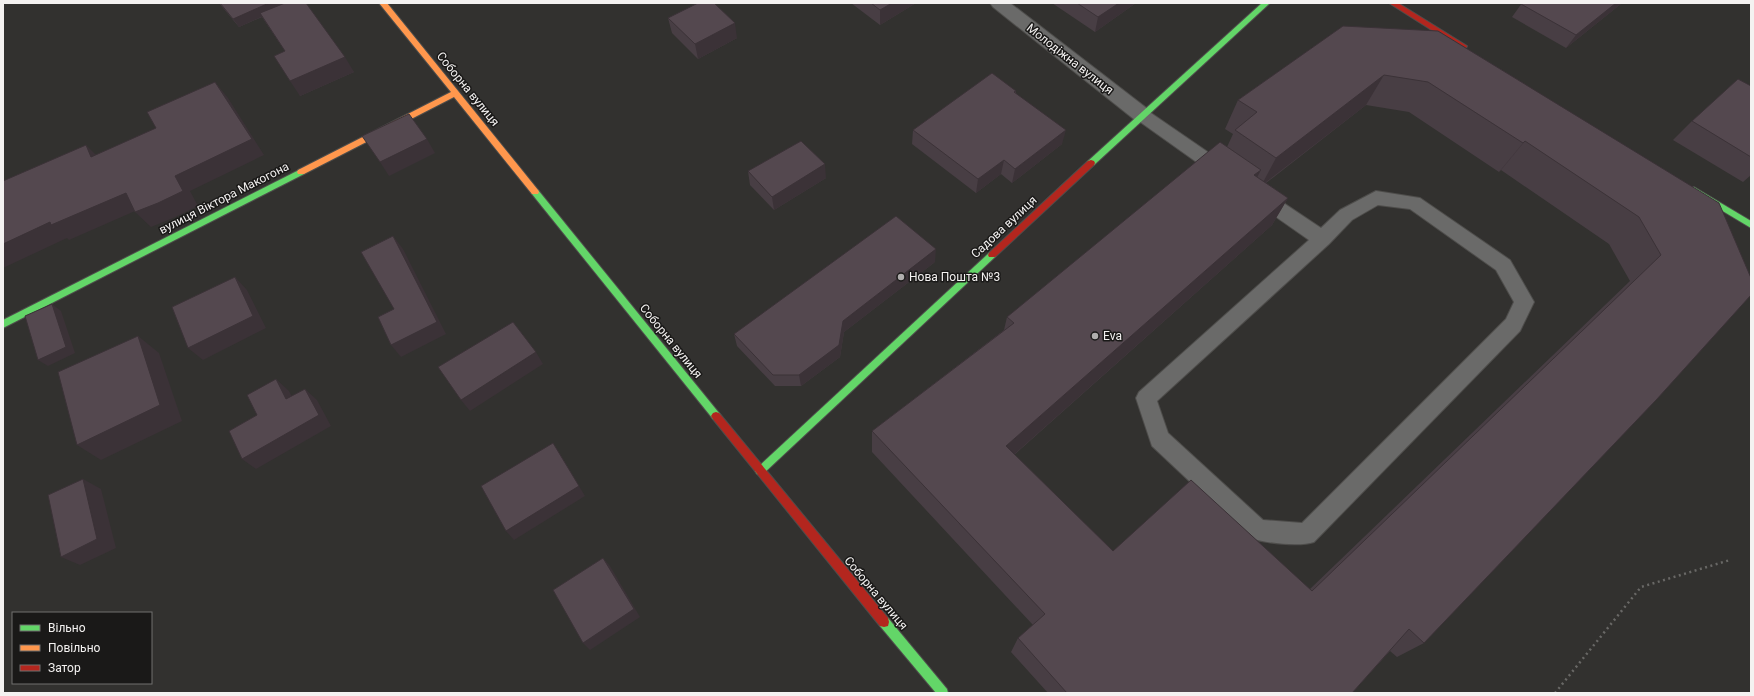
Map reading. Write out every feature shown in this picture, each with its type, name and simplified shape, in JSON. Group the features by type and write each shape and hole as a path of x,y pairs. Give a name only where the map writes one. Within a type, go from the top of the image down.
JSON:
{"street":[{"name":"Соборна вулиця","path":"383,3 760,470 943,693"},
{"name":"Молодіжна вулиця","path":"999,3 1142,114"},
{"name":"Садова вулиця","path":"760,470 1142,114 1266,3"},
{"path":"1393,3 1474,53"},
{"name":"вулиця Віктора Макогона","path":"3,324 456,93"},
{"path":"1683,183 1751,225"}],"lane":[{"path":"1142,114 1322,239"},
{"path":"1376,198 1414,203 1503,265 1524,302 1513,325 1306,534 1258,530 1159,439 1146,398 1322,239 1346,215 1376,198"}],"path":[{"path":"1555,693 1641,588 1730,560"}],"building":[{"path":"220,3 269,3 233,19"},
{"path":"285,3 306,3 345,57 290,81 274,56 285,51 260,13"},
{"path":"698,3 714,3 735,23 695,44 668,18"},
{"path":"871,3 892,3 880,10"},
{"path":"1077,3 1119,3 1098,17"},
{"path":"1616,3 1576,35 1521,4"},
{"path":"1343,26 1438,31 1719,203 1751,278 1751,295 1657,399 1424,643 1409,629 1352,693 1067,693 1018,638 1045,614 872,431 1014,323 1007,317 1220,142 1261,170 1254,175 1288,198 1006,446 1113,551 1191,480 1312,591 1661,255 1639,217 1525,141 1523,143 1428,82 1384,75 1276,158 1235,130 1257,112 1238,100"},
{"path":"992,73 1016,91 1014,92 1066,130 1015,169 1004,160 978,179 913,130"},
{"path":"1738,79 1751,86 1751,157 1692,121"},
{"path":"215,82 252,139 175,176 183,191 158,203 135,212 126,193 51,225 50,222 3,244 3,181 86,145 91,157 156,128 147,112"},
{"path":"409,114 427,139 380,162 362,136"},
{"path":"801,141 825,164 772,197 748,171"},
{"path":"896,216 936,249 843,321 839,345 799,375 773,375 734,334"},
{"path":"393,236 437,322 391,345 378,317 394,309 361,252"},
{"path":"235,277 253,316 188,348 172,307"},
{"path":"52,304 66,347 38,360 25,316"},
{"path":"513,322 536,352 461,400 438,367"},
{"path":"138,336 160,405 77,445 58,372"},
{"path":"276,379 286,399 305,389 319,415 242,459 229,431 257,415 247,395"},
{"path":"553,443 579,486 506,531 481,486"},
{"path":"83,479 97,539 61,557 48,495"},
{"path":"603,558 634,609 583,643 553,590"}],"traffic: fast":[{"path":"1091,163 1266,3"},
{"path":"3,324 301,172"},
{"path":"1694,190 1751,225"},
{"path":"535,192 716,416"},
{"path":"760,471 992,255"},
{"path":"884,622 943,693"}],"traffic: slow":[{"path":"383,3 535,192"},
{"path":"301,172 456,93"}],"traffic: jam":[{"path":"1393,3 1463,46"},
{"path":"992,255 1091,163"},
{"path":"716,416 884,622"}],"place":[{"name":"Нова Пошта №3","path":"901,277"},
{"name":"Eva","path":"1095,336"}]}
